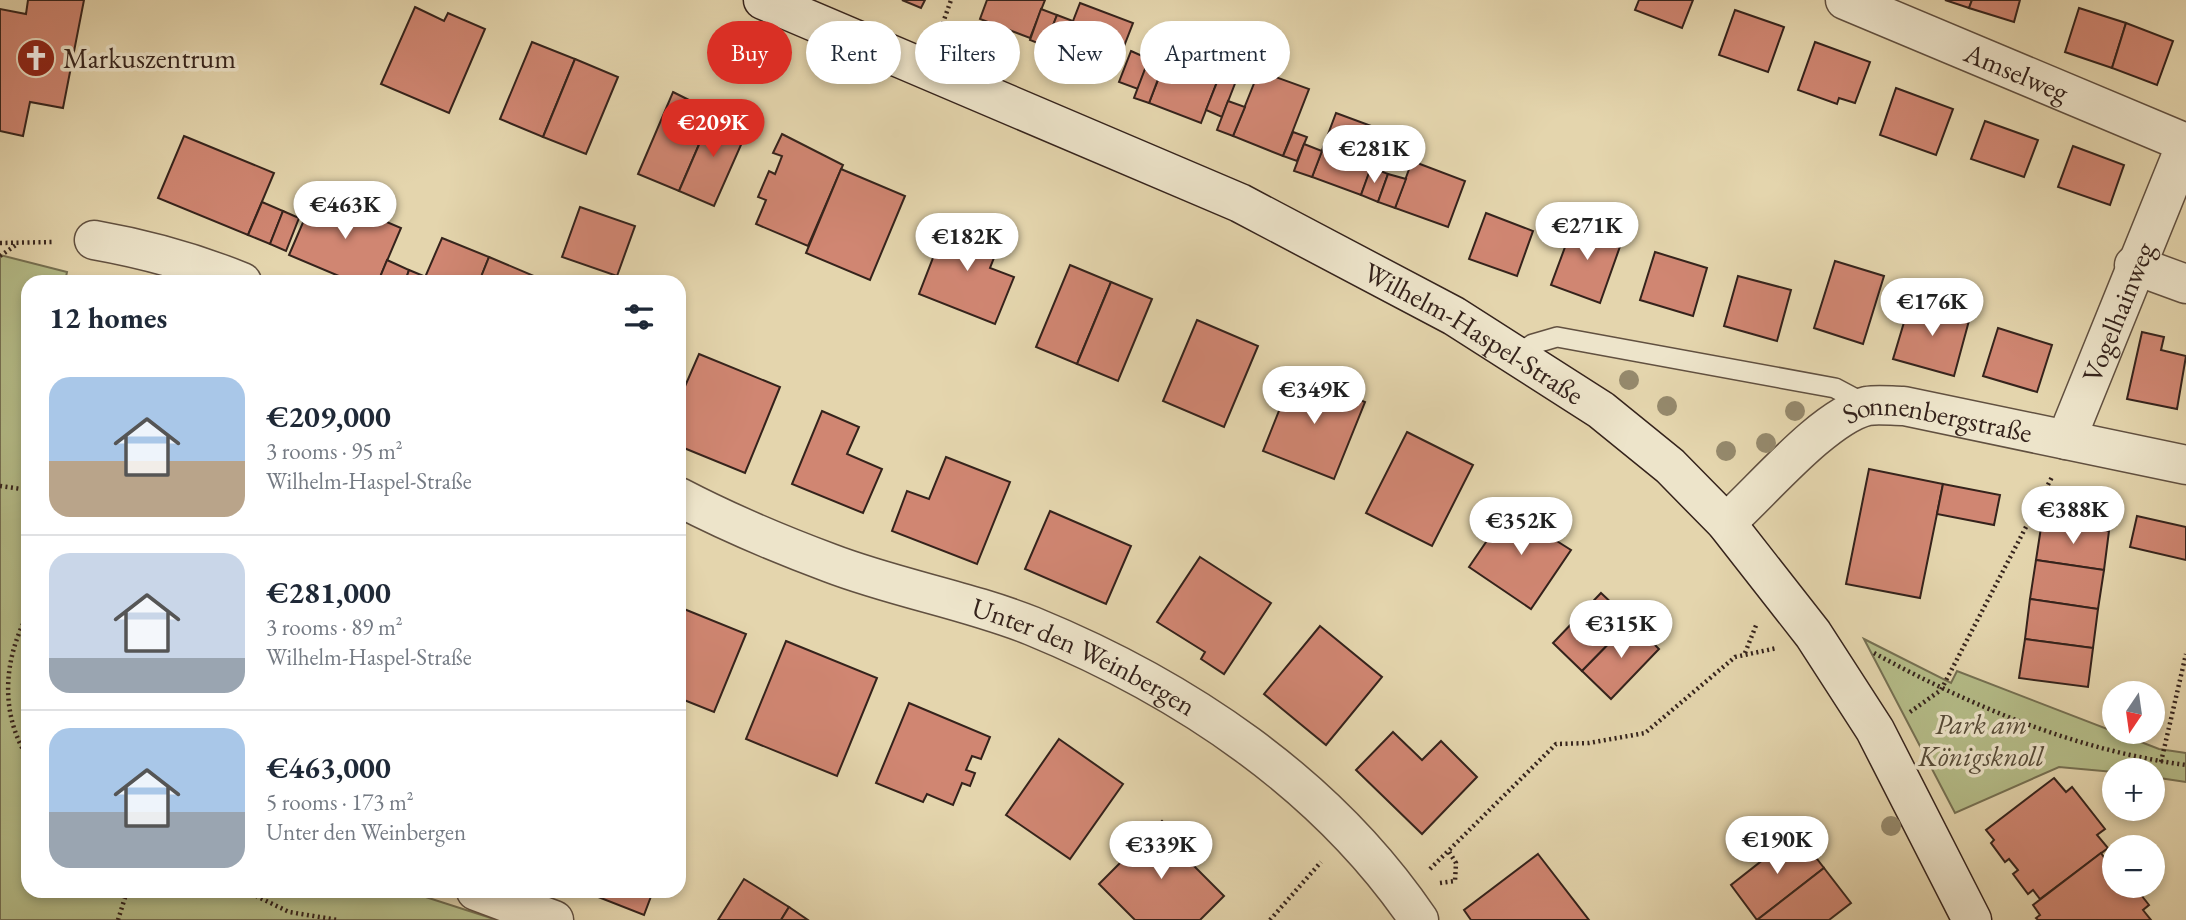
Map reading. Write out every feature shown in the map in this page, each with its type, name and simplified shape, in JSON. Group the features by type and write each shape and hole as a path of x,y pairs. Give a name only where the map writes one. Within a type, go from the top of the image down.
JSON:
{"street":[{"name":"Wilhelm-Haspel-Straße","path":"763,0 1240,203 1383,277 1518,354 1611,418 1670,467 1726,523 1813,634 1875,730 1972,920"},
{"name":"Amselweg","path":"1844,0 2186,144"},
{"name":"Vogelhainweg","path":"2066,440 2134,265 2186,144"},
{"path":"94,240 150,250 225,275"},
{"path":"2134,265 2186,284"},
{"name":"Sonnenbergstraße","path":"1726,523 1805,447 1847,414 1868,406 1904,405 2186,465"},
{"name":"Unter den Weinbergen","path":"686,500 830,563 1030,625 1118,665 1205,715 1295,780 1350,836 1402,895 1419,920"},
{"path":"496,898 554,920"}],"lane":[{"path":"1518,354 1533,344 1557,337 1835,388 1868,406"}],"path":[{"path":"0,243 16,245 94,240"},
{"path":"0,256 16,245"},
{"path":"1913,710 1941,690 2052,476 2066,440"},
{"path":"0,486 21,489"},
{"path":"1745,653 1753,628 1759,619"},
{"path":"21,632 4,677 4,705 21,746"},
{"path":"1813,634 1856,643 1941,690 2078,743 2144,758"},
{"path":"1438,861 1556,744 1589,743 1645,733 1735,657 1745,653 1764,652"},
{"path":"2162,758 2186,654"},
{"path":"2165,762 2186,765"},
{"path":"1270,920 1311,872 1350,836"},
{"path":"1436,883 1455,881 1456,863 1448,850"},
{"path":"118,920 125,898"},
{"path":"260,898 289,912 338,920"}],"green space":[{"path":"0,255 67,272 66,275 21,275 21,898 429,898 497,920 0,920"},
{"name":"Park am Königsknoll","path":"1864,639 1951,683 1957,671 2102,727 2102,744 2146,744 2186,753 2186,782 2165,779 2165,758 2102,758 2102,771 2059,767 1955,813"}],"building":[{"name":"Markuszentrum","path":"28,0 84,0 63,108 30,102 23,136 0,131 0,9 26,14"},
{"path":"902,0 925,0 921,8"},
{"path":"987,0 1045,0 1037,21 1034,21 1030,38 1020,34 1020,21 980,19"},
{"path":"1639,0 1693,0 1682,28 1635,10"},
{"path":"1945,0 1972,0 1969,8"},
{"path":"1972,0 2020,0 2014,22 1969,8"},
{"path":"1080,3 1133,23 1126,41 1126,21 1073,21"},
{"path":"415,7 444,21 448,13 485,29 449,113 381,84"},
{"path":"2079,8 2126,23 2112,68 2065,52"},
{"path":"1041,9 1057,15 1055,21 1037,21"},
{"path":"1735,10 1784,27 1768,72 1719,55"},
{"path":"1057,15 1073,21 1055,21"},
{"path":"2126,23 2173,41 2157,85 2112,68"},
{"path":"532,42 575,59 543,137 500,119"},
{"path":"1815,42 1870,62 1855,103 1839,98 1837,104 1798,90"},
{"path":"1131,51 1140,55 1138,89 1124,84 1126,64"},
{"path":"575,59 618,77 586,154 543,137"},
{"path":"1140,82 1156,84 1149,103 1134,98"},
{"path":"1290,82 1309,89 1283,156 1233,136 1254,84"},
{"path":"1156,84 1216,84 1201,123 1149,103"},
{"path":"1216,84 1235,84 1222,117 1206,110"},
{"path":"1896,88 1953,109 1936,155 1880,135"},
{"path":"673,92 713,112 679,191 638,174"},
{"path":"1228,101 1245,107 1233,136 1217,130"},
{"path":"713,112 748,129 714,206 679,191"},
{"path":"1336,113 1385,131 1361,195 1312,177"},
{"path":"1985,121 2038,140 2024,177 1971,159"},
{"path":"1293,132 1307,137 1297,161 1283,156"},
{"path":"782,134 843,165 808,246 756,224 766,200 758,197 769,171 775,174 782,156 773,153"},
{"path":"184,136 274,173 248,235 158,198"},
{"path":"1304,144 1322,151 1312,177 1294,171"},
{"path":"2073,146 2124,165 2110,205 2058,187"},
{"path":"1412,161 1465,181 1448,227 1395,208"},
{"path":"1371,167 1388,174 1378,202 1361,195"},
{"path":"841,169 905,196 870,280 806,253"},
{"path":"1388,174 1406,179 1395,208 1378,202"},
{"path":"316,192 401,228 381,275 336,275 289,255"},
{"path":"262,202 283,211 270,244 248,235"},
{"path":"580,207 635,226 617,275 562,257"},
{"path":"283,211 299,218 286,251 270,244"},
{"path":"1486,213 1533,231 1517,276 1469,259"},
{"path":"948,219 1001,240 990,268 1014,277 995,324 919,294"},
{"path":"1575,220 1623,238 1600,303 1551,285"},
{"path":"442,238 489,257 482,275 426,275"},
{"path":"1655,252 1707,268 1693,316 1640,300"},
{"path":"489,257 532,275 482,275"},
{"path":"387,260 409,270 407,275 381,275"},
{"path":"1835,261 1884,276 1863,344 1814,328"},
{"path":"1070,265 1111,282 1077,364 1036,347"},
{"path":"409,270 421,275 407,275"},
{"path":"1738,276 1791,290 1777,341 1724,326"},
{"path":"1111,282 1152,299 1118,381 1077,364"},
{"path":"1911,299 1970,317 1954,376 1893,359"},
{"path":"1197,320 1258,346 1224,427 1163,401"},
{"path":"1998,328 2052,345 2037,392 1983,376"},
{"path":"2142,332 2164,337 2161,350 2186,356 2177,409 2127,399"},
{"path":"699,354 780,387 745,473 686,449 686,384"},
{"path":"1294,373 1365,402 1334,479 1263,451"},
{"path":"822,411 859,427 847,454 882,469 863,513 792,484"},
{"path":"1407,432 1473,465 1432,546 1366,513"},
{"path":"946,457 1010,482 977,564 892,531 907,491 929,499"},
{"path":"1869,469 1943,484 1920,598 1846,584"},
{"path":"1943,484 2000,495 1994,525 1937,514"},
{"path":"1522,507 1557,530 1552,538 1571,550 1531,609 1469,567 1499,523 1507,528"},
{"path":"1050,511 1131,546 1106,604 1025,569"},
{"path":"2137,516 2186,527 2186,560 2130,547"},
{"path":"2042,521 2109,531 2104,570 2036,560"},
{"path":"1200,557 1271,603 1224,674 1201,659 1205,652 1157,622"},
{"path":"2036,560 2104,570 2098,609 2030,599"},
{"path":"1601,593 1631,621 1582,671 1553,643"},
{"path":"2030,599 2098,609 2093,648 2025,639"},
{"path":"686,610 746,634 714,712 686,701"},
{"path":"1631,621 1659,649 1611,699 1582,671"},
{"path":"1320,626 1382,677 1326,745 1264,694"},
{"path":"2025,639 2093,648 2088,687 2019,678"},
{"path":"786,641 877,678 837,776 746,739"},
{"path":"909,703 990,737 981,759 972,756 966,770 975,773 970,786 962,783 953,805 927,794 923,802 876,783"},
{"path":"1393,732 1422,760 1441,741 1477,777 1422,834 1356,770"},
{"path":"1059,739 1123,784 1070,859 1006,815"},
{"path":"2054,778 2066,792 2072,787 2105,829 2097,835 2102,841 2102,852 2040,899 2033,890 2028,894 2013,874 2018,870 2009,859 2005,862 1991,843 1994,840 1986,830"},
{"path":"1162,821 1191,849 1184,856 1224,896 1200,920 1135,920 1099,884"},
{"path":"1797,833 1824,868 1757,920 1731,885"},
{"path":"2101,853 2102,898 2143,898 2149,905 2143,910 2151,920 2038,920 2036,918 2040,915 2033,905"},
{"path":"1538,854 1589,920 1471,920 1464,910"},
{"path":"1824,868 1851,903 1829,920 1757,920"},
{"path":"744,879 789,907 781,920 718,920"},
{"path":"601,898 650,898 644,915"},
{"path":"789,907 808,920 781,920"}],"place":[{"name":"Markuszentrum","path":"36,58"}]}
